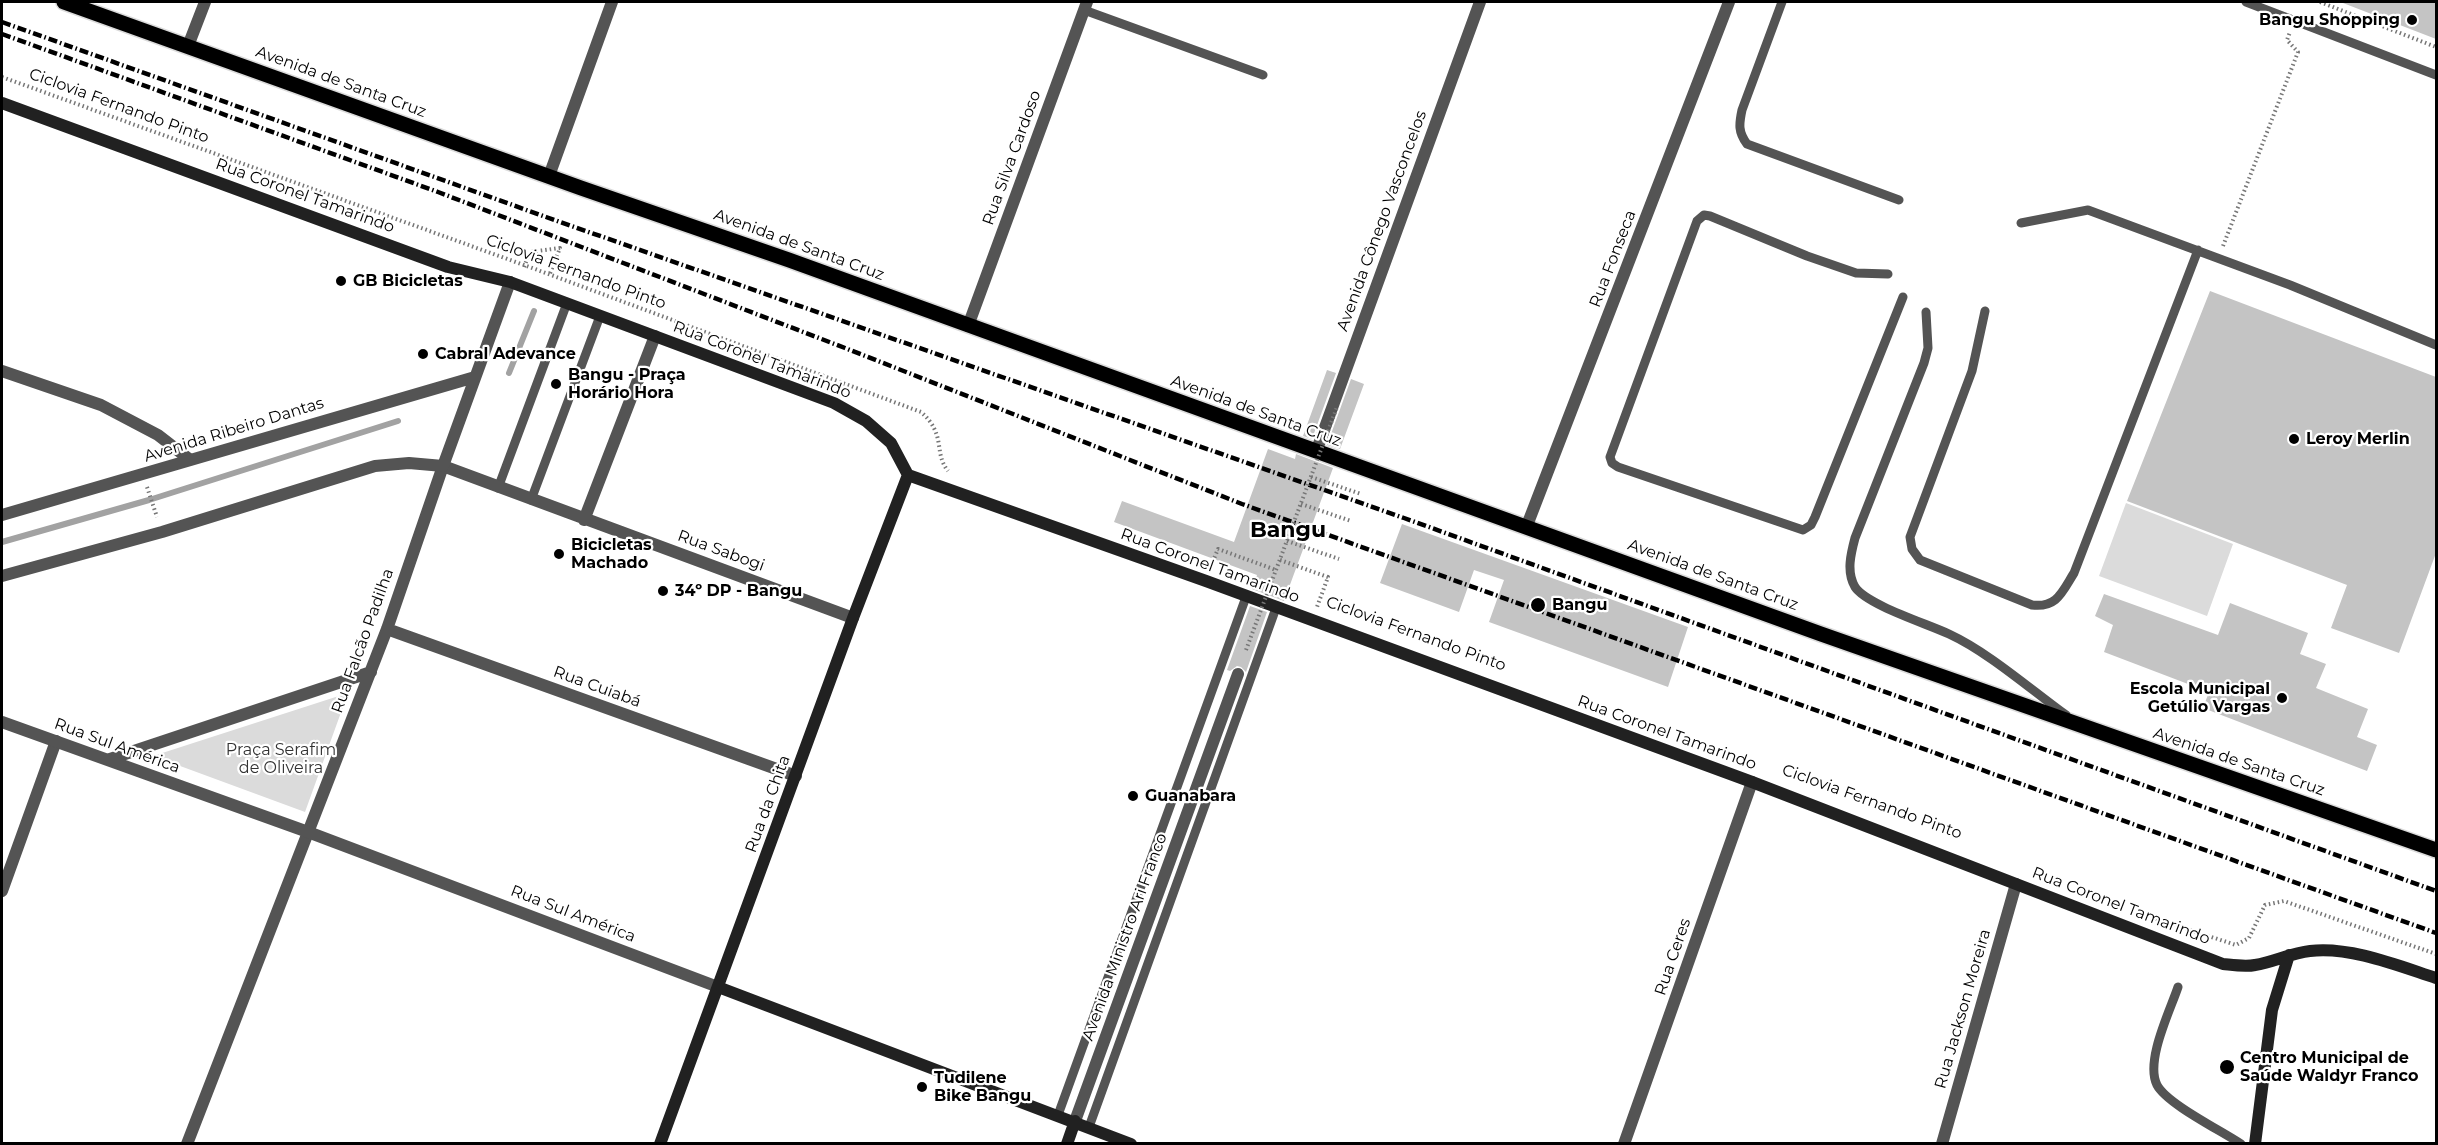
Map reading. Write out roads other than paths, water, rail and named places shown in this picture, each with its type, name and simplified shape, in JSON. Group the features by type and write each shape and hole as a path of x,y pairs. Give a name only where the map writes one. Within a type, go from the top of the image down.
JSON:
{"main road":[{"name":"Avenida de Santa Cruz","path":"64,2 789,260 1526,528 2436,850"},
{"name":"Rua Coronel Tamarindo","path":"2,103 448,267 544,294 834,403 866,421 891,443 908,475 1752,782 2223,963 2256,965 2312,951 2339,952 2391,963 2436,978"},
{"name":"Rua da Chita","path":"660,1143 908,475"},
{"path":"2255,1143 2272,1010 2289,955"},
{"name":"Rua Sul América","path":"718,987 1131,1143"},
{"name":"Avenida Ministro Ari Franco","path":"1067,1143 1076,1121"}],"street":[{"path":"188,46 205,2"},
{"path":"549,176 612,2"},
{"name":"Avenida Cônego Vasconcelos","path":"1316,452 1480,2"},
{"name":"Rua Fonseca","path":"1526,528 1729,2"},
{"name":"Rua Silva Cardoso","path":"968,326 1086,6"},
{"name":"Rua Falcão Padilha","path":"187,1143 371,672 475,377 515,284"},
{"path":"584,520 655,336"},
{"path":"2,371 101,405 158,435 189,459"},
{"name":"Avenida Ribeiro Dantas","path":"2,515 475,377"},
{"path":"2,576 162,532 375,466 409,463 442,466"},
{"name":"Rua Sabogi","path":"442,466 853,618"},
{"name":"Rua Cuiabá","path":"387,629 796,777"},
{"path":"110,759 371,672"},
{"name":"Avenida Ministro Ari Franco","path":"1076,1121 1238,674"},
{"name":"Rua Sul América","path":"2,722 308,832 718,987"},
{"path":"2,891 56,741"},
{"name":"Rua Ceres","path":"1624,1143 1752,782"},
{"name":"Rua Jackson Moreira","path":"1942,1143 2016,884"}],"lane":[{"path":"1782,2 1742,110 1739,124 1740,135 1747,144 1899,200"},
{"path":"2246,2 2436,75"},
{"path":"1086,6 1263,75"},
{"path":"2021,223 2088,210 2219,258 2436,345"},
{"path":"1888,274 1856,273 1704,215 1697,221 1610,457 1612,463 1803,530 1811,525 1815,518 1903,297"},
{"path":"1985,311 1972,371 1910,537 1912,549 1920,560 2032,605 2052,604 2074,573 2198,250"},
{"path":"498,488 567,303"},
{"path":"1926,312 1928,348 1924,363 1855,537 1850,573 1856,588 1878,603 1952,635 1974,648 2078,724"},
{"path":"531,500 600,316"},
{"path":"1058,1115 1246,597"},
{"path":"1089,1127 1276,608"},
{"path":"2178,987 2155,1054 2154,1072 2158,1086 2175,1103 2241,1143"}],"waterway":[{"path":"509,373 534,311"},
{"path":"2,542 149,500 398,421"}],"railway":[{"path":"2,22 546,217 1404,518 2436,891"},
{"path":"2,34 438,192 845,348 1242,504 2436,933"}],"place":[{"name":"Bangu Shopping","path":"2412,20"},
{"name":"GB Bicicletas","path":"341,281"},
{"name":"Cabral Adevance","path":"423,354"},
{"name":"Bangu - Praça Horário Hora","path":"556,384"},
{"name":"Leroy Merlin","path":"2294,439"},
{"name":"Bicicletas Machado","path":"559,554"},
{"name":"34º DP - Bangu","path":"663,591"},
{"name":"Bangu","path":"1538,605"},
{"name":"Escola Municipal Getúlio Vargas","path":"2282,698"},
{"name":"Guanabara","path":"1133,796"},
{"name":"Centro Municipal de Saúde Waldyr Franco","path":"2227,1067"},
{"name":"Tudilene Bike Bangu","path":"922,1087"}],"district":[{"name":"Bangu","path":"1288,531"}],"park label":[{"name":"Praça Serafim de Oliveira","path":"281,759"}]}
